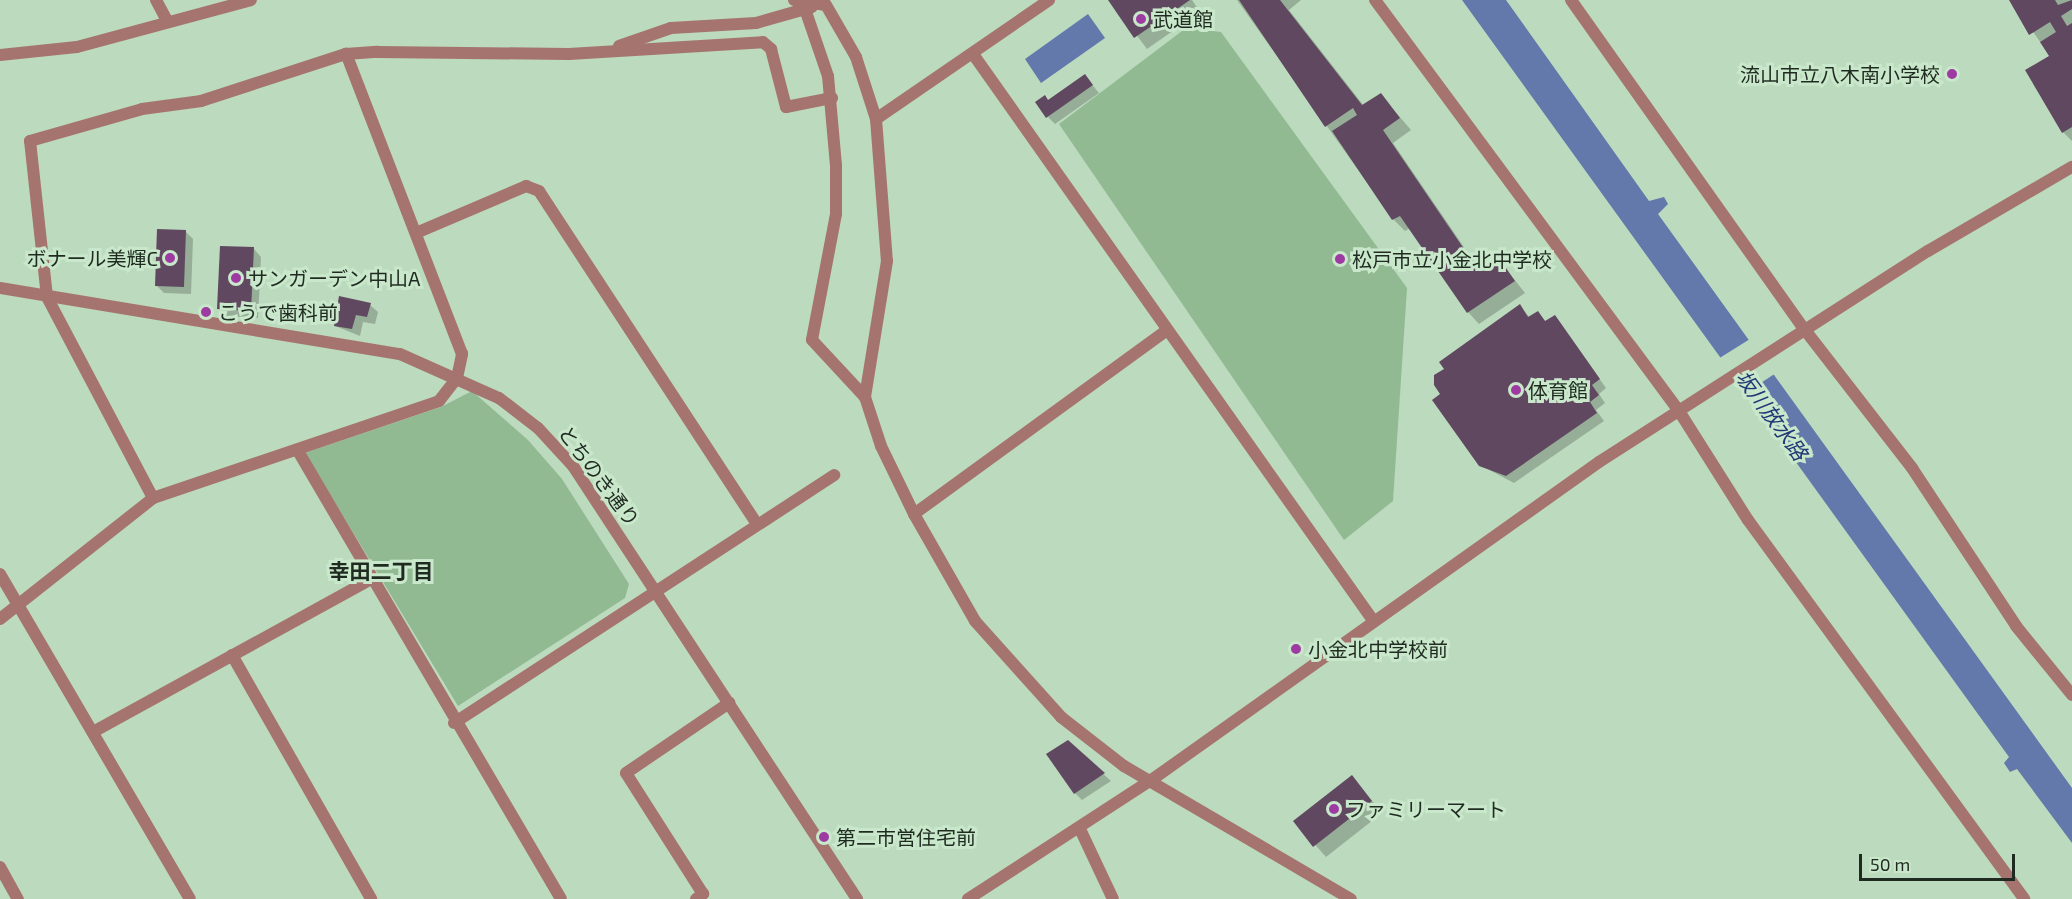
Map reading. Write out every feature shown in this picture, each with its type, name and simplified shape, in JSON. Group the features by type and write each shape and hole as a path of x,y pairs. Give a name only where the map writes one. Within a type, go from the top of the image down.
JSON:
{"street":[{"path":"156,0 167,21"},
{"path":"0,54 77,47 251,0"},
{"path":"794,0 809,8 832,98 836,214 812,340 865,397 881,446 953,586 1006,660 1068,723 1150,781 1351,899"},
{"path":"876,119 1049,0"},
{"path":"1375,0 1684,408 1748,520 2024,899"},
{"path":"1571,0 1805,330 1912,468 2016,626 2072,695"},
{"path":"604,51 671,28 756,23 827,2 856,57 876,119 887,261 865,397"},
{"path":"153,498 47,297 30,141 142,109 201,101 346,54 604,51 763,42 771,49 786,107 832,98"},
{"path":"0,619 153,498 298,451 439,401 457,378 462,354 346,54"},
{"path":"973,54 1166,331 1372,619"},
{"path":"968,899 1080,829 1150,781 1372,619 1684,408 1805,330 2072,167"},
{"path":"416,233 526,186 539,191 757,524"},
{"name":"とちのき通り","path":"0,288 400,354 498,398 538,428 573,466 658,592 857,899"},
{"path":"914,514 1166,331"},
{"path":"298,451 453,723 561,899"},
{"path":"453,723 658,592 757,524 834,475"},
{"path":"0,574 190,899"},
{"path":"93,732 371,579"},
{"path":"232,655 371,899"},
{"path":"696,899 703,894 626,772 729,704"},
{"path":"1080,829 1113,899"},
{"path":"0,867 18,899"}],"green space":[{"path":"1186,28 1221,32 1407,288 1393,501 1344,540 1059,124"},
{"path":"472,391 528,440 562,479 629,584 625,598 458,706 305,453 441,407"}],"water":[{"name":"坂川放水路","path":"1462,0 1506,0 1649,201 1664,197 1668,204 1658,214 2072,788 2072,843 2017,769 2010,772 2004,763 2009,757"},
{"path":"1088,14 1105,38 1041,83 1025,59"}],"pier":[{"path":"1750,339 1776,373 1744,394 1718,359"}],"building":[{"name":"武道館","path":"1108,0 1190,0 1134,38"},
{"path":"1239,0 1280,0 1362,105 1381,93 1400,118 1383,130 1479,271 1499,258 1515,281 1467,313 1400,216 1392,220 1332,131 1357,115 1353,108 1325,127"},
{"path":"2009,0 2055,0 2058,5 2072,0 2072,9 2061,16 2067,26 2072,23 2072,127 2062,133 2025,70 2049,56 2040,42 2056,32 2050,22 2029,35"},
{"path":"1085,74 1093,85 1046,118 1035,102 1045,95 1048,100"},
{"name":"ボナール美輝C","path":"157,229 186,230 184,287 155,286"},
{"name":"サンガーデン中山A","path":"220,246 254,247 251,311 217,309"},
{"path":"339,296 371,303 367,317 356,315 352,329 334,326"},
{"name":"体育館","path":"1520,304 1528,317 1538,311 1545,321 1555,315 1600,379 1592,385 1599,395 1590,402 1597,413 1506,476 1479,466 1432,400 1440,394 1434,385 1434,375 1444,369 1439,362"},
{"path":"1068,740 1105,773 1074,794 1046,754"},
{"path":"1352,775 1372,801 1313,847 1293,821"}],"place":[{"name":"武道館","path":"1141,19"},
{"name":"流山市立八木南小学校","path":"1952,74"},
{"name":"ボナール美輝C","path":"170,258"},
{"name":"松戸市立小金北中学校","path":"1340,259"},
{"name":"サンガーデン中山A","path":"236,278"},
{"name":"こうで歯科前","path":"206,312"},
{"name":"体育館","path":"1516,390"},
{"name":"小金北中学校前","path":"1296,649"},
{"name":"ファミリーマート","path":"1334,809"},
{"name":"第二市営住宅前","path":"824,837"}],"district":[{"name":"幸田二丁目","path":"381,571"}]}
